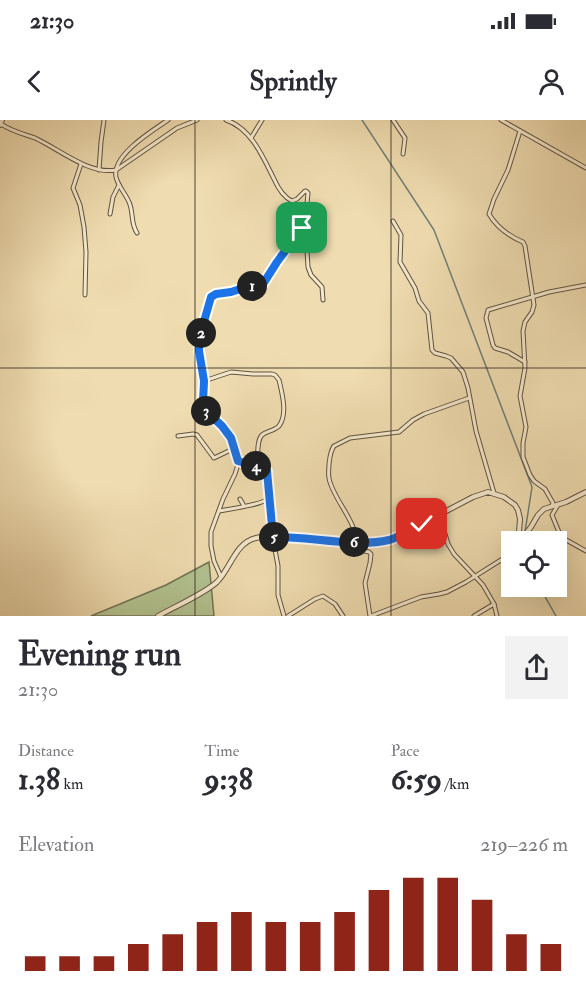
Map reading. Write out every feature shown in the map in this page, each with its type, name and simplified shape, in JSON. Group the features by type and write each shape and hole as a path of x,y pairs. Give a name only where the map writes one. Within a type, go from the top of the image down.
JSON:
{"street":[{"path":"99,170 104,120"},
{"path":"137,234 132,222 130,204 119,185 116,170 123,157 134,145 168,120"},
{"path":"1,123 58,150 81,164 107,171 116,170 177,128 197,120"},
{"path":"221,577 215,565 211,546 212,529 235,474 238,461 231,438 204,407 202,396 204,381 199,339 211,297 263,284 300,232 308,193 306,191 295,200 286,198 251,138 234,123 226,120"},
{"path":"251,138 262,120"},
{"path":"393,120 405,138 403,154"},
{"path":"501,120 586,168"},
{"path":"520,131 508,170 489,214 508,235 525,244 533,296 534,308 525,321 524,327 525,362 520,396 526,426 523,443 524,459 533,479 549,493 555,506 552,515 561,537 586,550"},
{"path":"81,164 73,188 80,205 84,227 85,295"},
{"path":"110,214 113,197 119,185"},
{"path":"307,204 310,215 306,234 308,267 311,275 322,287 323,300"},
{"path":"393,221 400,231 400,262 428,314 432,350 435,354 446,356 459,366 466,380 476,432 494,494"},
{"path":"525,362 492,345 487,312 489,308 586,285"},
{"path":"204,381 231,372 253,375 272,374 279,380 283,417 277,427 260,437 258,467"},
{"path":"355,542 355,530 329,478 331,449 350,438 399,432 424,414 470,398"},
{"path":"178,436 197,435 214,458 235,448"},
{"path":"238,461 266,469 268,473 268,495 278,566 278,595 286,616 322,596 335,604 343,616"},
{"path":"158,616 213,585 244,544 256,538 289,537 355,542 389,540 485,492 512,502 518,510 519,532 524,536 542,511 586,492"},
{"path":"219,512 260,504 266,500 268,495"},
{"path":"240,499 244,506"},
{"path":"439,514 448,544 476,576 494,604 497,616"},
{"path":"361,542 360,550 371,554 365,583 370,616 421,597 447,592 501,560"},
{"path":"474,616 494,604"}],"green space":[{"path":"209,562 214,616 91,616 166,585"}],"waterway":[{"path":"362,120 434,230 532,487 525,531"},
{"path":"545,597 556,616"}],"route":[{"path":"302,228 263,284 211,297 199,339 204,381 202,396 204,407 231,438 238,461 267,471 273,537 361,542 389,540 422,524"}]}
